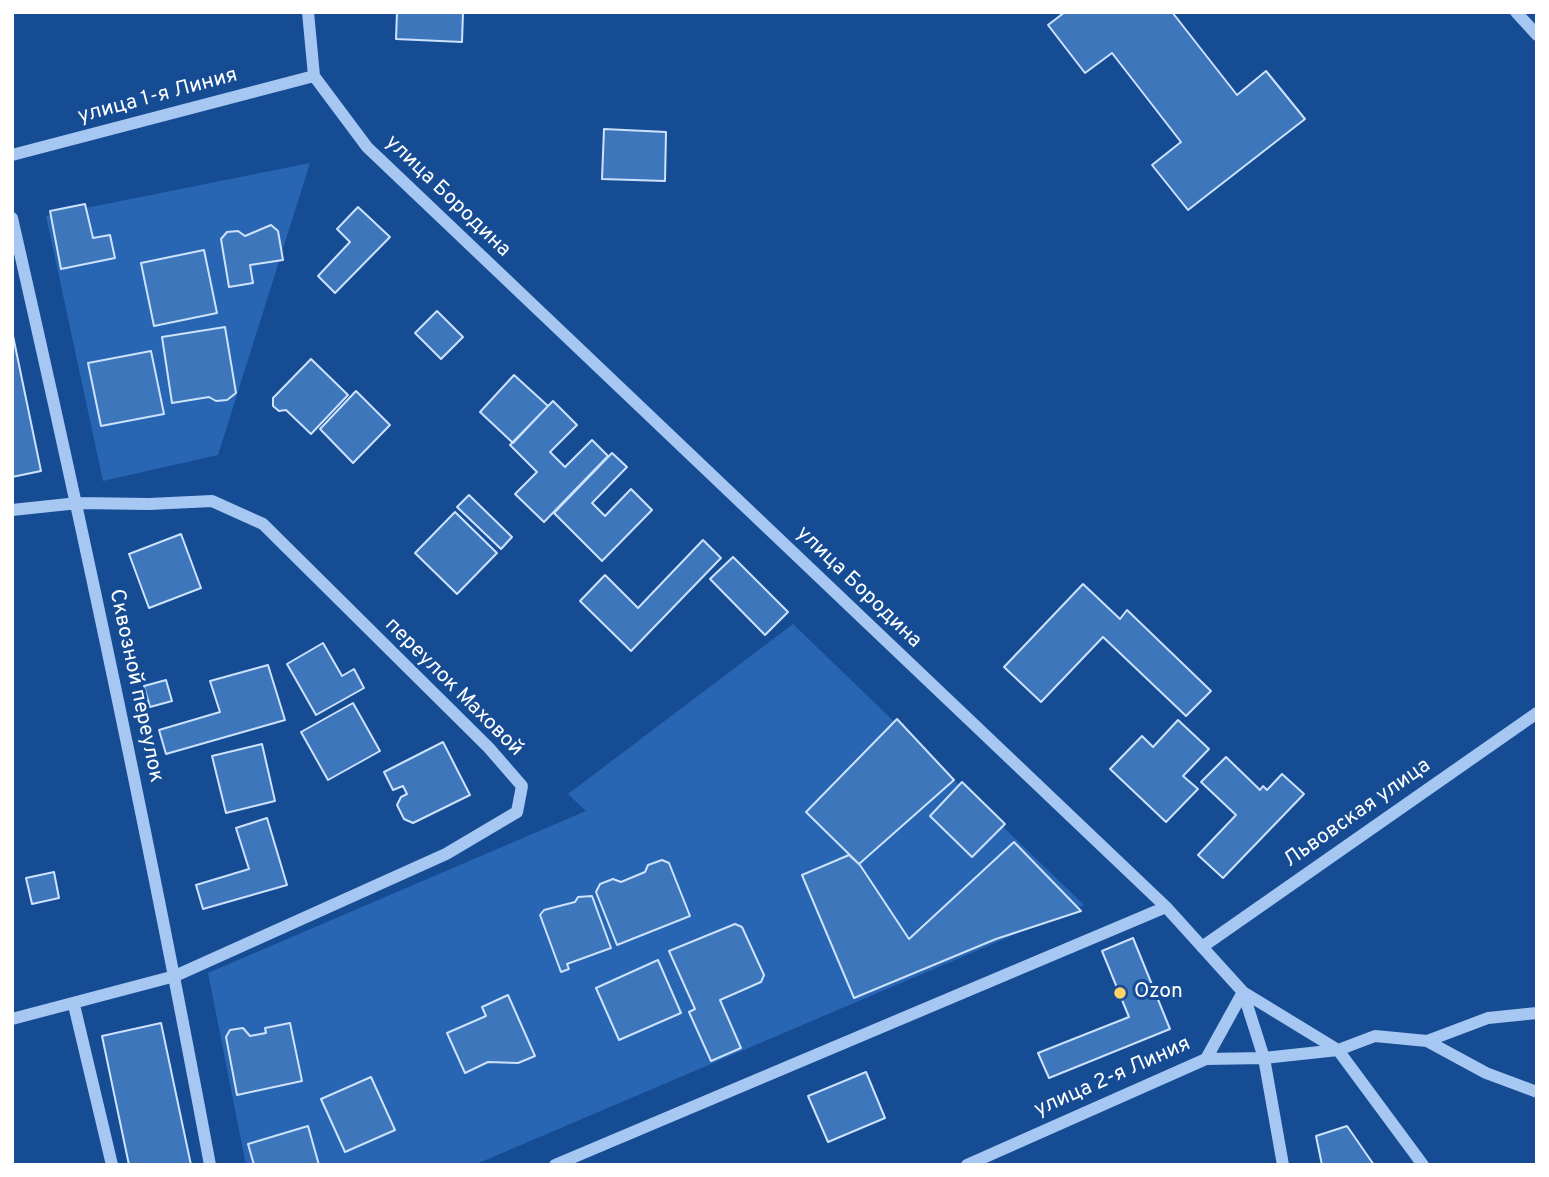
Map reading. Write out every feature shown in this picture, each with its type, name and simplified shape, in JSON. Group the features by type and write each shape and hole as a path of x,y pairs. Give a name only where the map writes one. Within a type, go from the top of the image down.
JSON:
{"street":[{"path":"308,12 314,76"},
{"path":"1516,12 1537,35"},
{"name":"улица 1-я Линия","path":"12,155 314,76"},
{"name":"улица Бородина","path":"314,76 367,147 1166,907 1243,992 1338,1050 1423,1165"},
{"name":"Сквозной переулок","path":"12,218 78,503 175,976 210,1165"},
{"name":"переулок Маховой","path":"78,503 149,505 212,501 262,524 489,748 522,786 517,812 446,854 175,976"},
{"path":"12,510 78,503"},
{"name":"Львовская улица","path":"1202,947 1537,713"},
{"path":"555,1165 1166,907"},
{"path":"12,1019 175,976"},
{"path":"1243,992 1264,1058 1283,1165"},
{"name":"улица 2-я Линия","path":"967,1165 1206,1059 1243,992"},
{"path":"74,1004 112,1165"},
{"path":"1427,1041 1488,1017 1537,1013"},
{"path":"1206,1059 1264,1058 1338,1050 1375,1036 1427,1041 1486,1073 1537,1092"}],"shaded area":[{"path":"310,163 218,455 103,481 46,216"},
{"path":"793,624 1084,905 474,1165 246,1165 208,973 586,811 568,794"}],"building":[{"path":"397,12 463,12 462,42 396,39"},
{"path":"1065,12 1172,12 1237,95 1266,71 1305,119 1188,210 1152,165 1181,142 1112,53 1085,73 1048,25"},
{"path":"604,129 666,132 665,181 602,179"},
{"path":"85,204 93,238 110,235 115,258 61,269 50,211"},
{"path":"358,207 390,237 335,293 318,276 350,242 337,229"},
{"path":"271,225 278,231 283,260 250,265 253,283 229,287 221,239 227,232 238,231 245,236"},
{"path":"204,250 217,313 154,326 141,263"},
{"path":"437,311 463,337 441,359 415,333"},
{"path":"225,327 236,393 227,400 216,401 209,397 172,403 162,337"},
{"path":"12,331 41,471 12,477"},
{"path":"151,351 164,414 101,426 88,363"},
{"path":"311,359 348,395 311,434 286,410 279,411 273,406 273,398"},
{"path":"514,375 548,406 513,443 480,412"},
{"path":"356,391 390,425 353,463 320,429"},
{"path":"553,401 577,425 550,452 565,467 592,440 608,456 544,522 515,494 537,472 510,445"},
{"path":"612,453 627,467 592,503 605,516 631,489 652,510 602,561 554,513"},
{"path":"469,495 512,537 501,549 457,507"},
{"path":"455,512 497,553 457,594 415,553"},
{"path":"181,534 201,588 149,608 129,554"},
{"path":"703,540 721,558 631,651 580,601 605,575 638,608"},
{"path":"733,557 788,612 765,635 710,579"},
{"path":"1083,584 1120,619 1127,610 1211,691 1186,716 1103,637 1041,702 1004,667"},
{"path":"323,643 342,676 354,669 364,688 316,715 287,664"},
{"path":"268,665 285,720 166,754 159,730 220,712 210,681"},
{"path":"166,680 172,701 150,707 144,686"},
{"path":"353,703 380,751 328,780 301,732"},
{"path":"897,719 954,780 859,864 806,812"},
{"path":"1178,720 1209,749 1183,776 1198,789 1166,822 1110,769 1142,736 1153,747"},
{"path":"443,742 470,795 413,823 404,819 397,805 401,797 407,794 403,786 393,790 384,772"},
{"path":"262,744 275,801 226,813 212,756"},
{"path":"1226,757 1260,790 1263,786 1267,790 1282,774 1304,794 1223,878 1198,855 1236,815 1201,782"},
{"path":"962,782 1005,824 972,857 930,816"},
{"path":"267,818 287,885 203,909 196,885 249,869 236,828"},
{"path":"1014,842 1081,911 996,939 854,998 802,875 849,855 860,865 909,939"},
{"path":"662,860 669,863 690,916 617,945 596,892 600,884 613,879 621,882 645,872 648,865"},
{"path":"54,872 59,898 32,904 26,878"},
{"path":"592,896 611,948 567,964 569,969 561,972 540,915 544,910 575,902 578,897"},
{"path":"735,924 742,927 764,975 761,982 720,1000 741,1048 711,1061 689,1012 695,1009 669,951"},
{"path":"1133,938 1170,1029 1049,1078 1038,1053 1129,1017 1102,951"},
{"path":"658,960 681,1013 619,1040 596,988"},
{"path":"508,995 535,1056 518,1063 488,1062 465,1073 447,1033 486,1016 482,1007"},
{"path":"161,1023 191,1165 129,1165 102,1036"},
{"path":"290,1023 302,1081 237,1095 226,1037 230,1030 243,1028 250,1036 266,1033 265,1028"},
{"path":"866,1072 885,1118 828,1142 808,1096"},
{"path":"371,1077 395,1130 345,1152 321,1099"},
{"path":"308,1126 319,1165 254,1165 248,1144"},
{"path":"1347,1126 1374,1165 1322,1165 1316,1136"}],"place":[{"name":"Ozon","path":"1120,993"}]}
